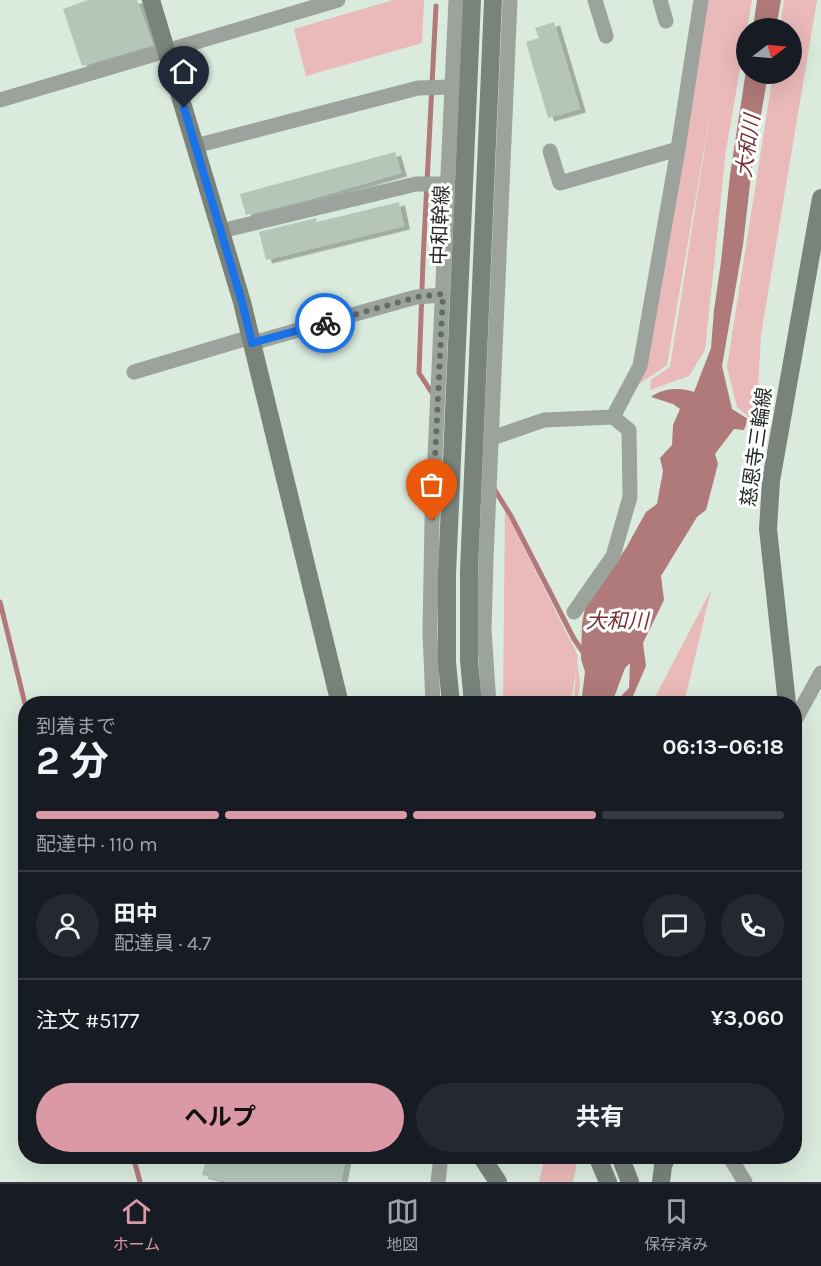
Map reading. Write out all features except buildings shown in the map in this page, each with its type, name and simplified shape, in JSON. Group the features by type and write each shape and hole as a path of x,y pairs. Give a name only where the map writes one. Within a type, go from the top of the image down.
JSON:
{"main road":[{"path":"151,0 221,231 251,340 338,696"},
{"name":"中和幹線","path":"450,696 447,662 447,574 472,0"},
{"path":"472,696 469,660 469,571 493,0"},
{"name":"慈恩寺三輪線","path":"786,696 768,529 770,490 821,198"},
{"path":"486,1164 498,1182"},
{"path":"600,1164 608,1182"},
{"path":"623,1164 630,1182"},
{"path":"661,1182 664,1164"}],"street":[{"path":"0,100 338,0"},
{"path":"434,696 430,632 432,521 456,0"},
{"path":"488,696 484,630 510,0"},
{"path":"596,0 606,36"},
{"path":"660,0 666,21"},
{"path":"613,417 640,366 678,149 701,0"},
{"path":"195,146 418,88 451,87"},
{"path":"550,151 560,183 678,149"},
{"path":"221,231 416,184 448,184"},
{"path":"134,372 417,297 443,294"},
{"path":"492,438 544,420 613,417 629,430 630,497 613,556 574,612"},
{"path":"802,707 821,673"},
{"path":"438,1182 440,1164"},
{"path":"734,1164 745,1182"}],"shaded area":[{"path":"393,0 424,0 422,43 306,76 294,29"},
{"path":"705,0 752,0 749,18 736,18 737,84 726,150 705,350 689,376 650,390 651,380 670,367 713,96 667,365 633,388"},
{"path":"784,0 817,0 761,335 757,406 750,418 737,407 727,367 771,84 802,84 802,18 781,18"},
{"path":"505,510 578,656 580,682 578,696 574,696 576,670 572,696 503,696"},
{"path":"711,590 686,696 656,696"},
{"path":"543,1164 577,1164 573,1182 539,1182"}],"water":[{"path":"757,0 781,0 778,18 754,18"},
{"name":"大和川","path":"744,84 766,84 752,167 743,245 722,366 732,409 748,419 744,430 734,429 715,454 718,464 706,510 697,517 661,576 664,600 643,643 646,666 633,696 622,696 629,688 630,663 625,668 615,696 582,696 585,672 581,659 582,624 585,608 626,548 646,512 657,504 663,471 660,458 672,445 673,425 680,409 673,404 651,397 672,389 694,392 711,348 730,175"}],"waterway":[{"path":"434,396 419,373 436,6"},
{"path":"493,487 511,516 574,639 585,655"},
{"path":"0,602 23,696"},
{"path":"135,1164 140,1182"}],"way so far":[{"path":"325,323 417,297 443,294 432,521"}],"route":[{"path":"184,108 252,343 325,323"}]}
